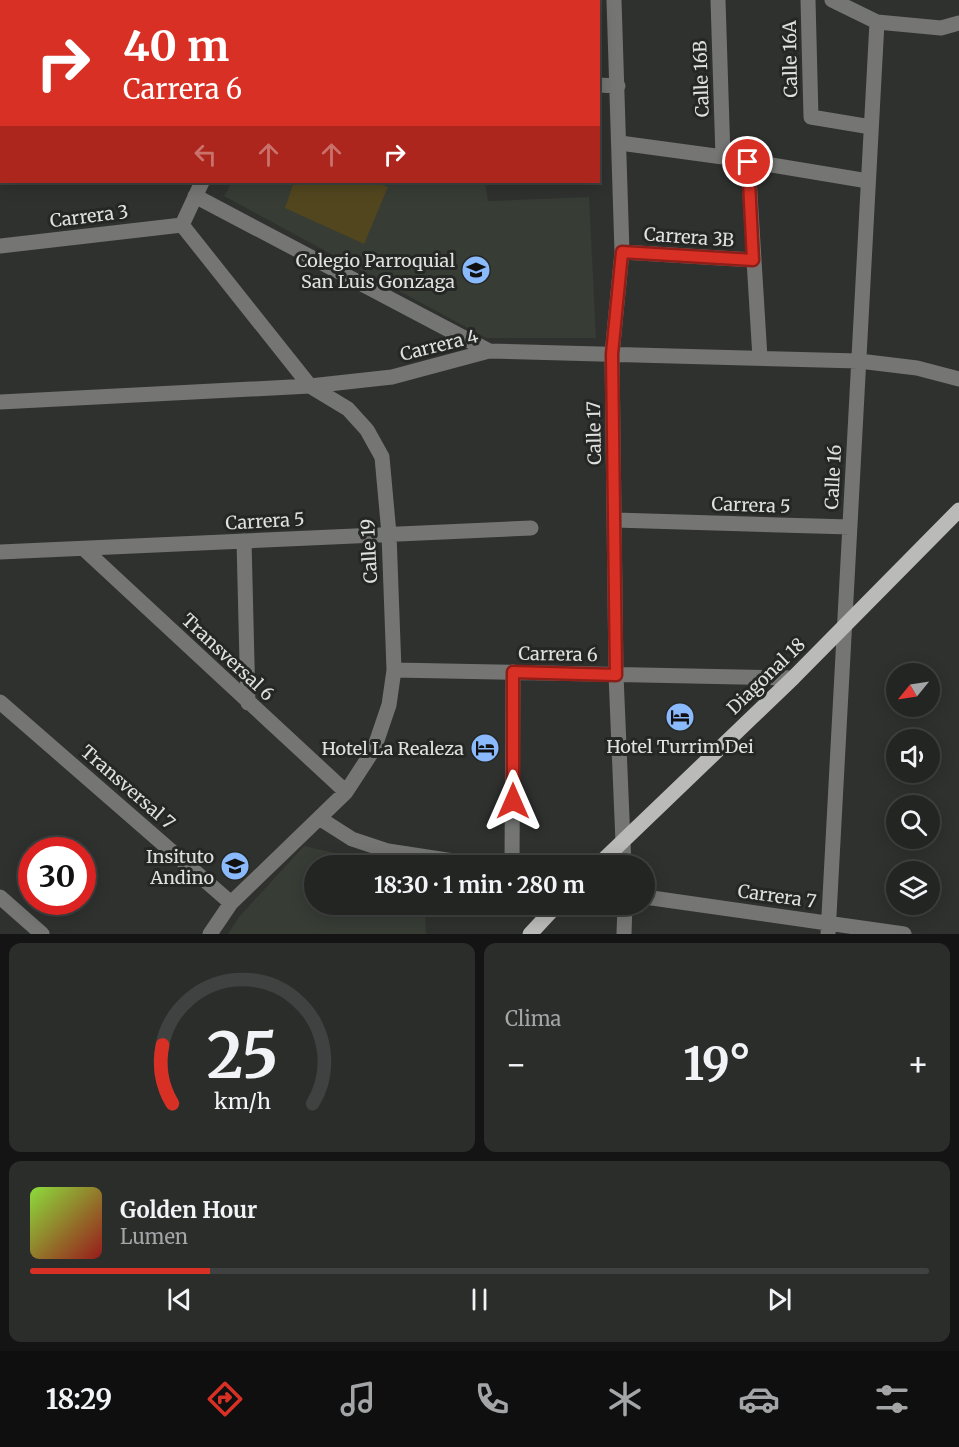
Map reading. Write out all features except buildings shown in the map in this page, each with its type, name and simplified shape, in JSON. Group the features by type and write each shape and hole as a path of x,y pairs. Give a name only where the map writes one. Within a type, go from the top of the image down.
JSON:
{"main road":[{"name":"Diagonal 18","path":"608,855 793,678 959,510"},
{"path":"530,934 548,915"}],"street":[{"name":"Calle 17","path":"614,0 622,252 612,354 616,675 624,855"},
{"name":"Calle 16B","path":"718,0 723,157"},
{"name":"Calle 16A","path":"808,0 811,117 871,127"},
{"path":"832,0 877,22 941,28 959,23"},
{"name":"Calle 16","path":"828,928 877,22"},
{"path":"600,85 618,87"},
{"path":"620,143 868,181"},
{"path":"748,162 760,358"},
{"path":"182,225 202,183"},
{"path":"195,196 489,351"},
{"name":"Carrera 3","path":"0,246 182,225"},
{"name":"Calle 19","path":"182,225 310,386 348,409 367,430 382,457 394,670 389,705 374,749 346,792 231,903 210,934"},
{"name":"Carrera 3B","path":"622,252 753,260"},
{"name":"Carrera 4","path":"0,402 310,386 392,377 489,351 859,361 917,368 959,379"},
{"name":"Carrera 5","path":"615,520 850,527"},
{"name":"Carrera 5","path":"0,552 531,528"},
{"path":"244,541 248,703"},
{"name":"Transversal 6","path":"84,549 346,792"},
{"name":"Carrera 6","path":"394,670 793,678"},
{"path":"512,855 513,672"},
{"name":"Transversal 7","path":"0,702 231,903"},
{"path":"319,818 352,840 388,851 414,855"},
{"path":"0,897 42,934"},
{"name":"Carrera 7","path":"655,899 828,928 904,934"},
{"path":"624,934 625,915"}],"shaded area":[{"name":"Colegio Parroquial San Luis Gonzaga","path":"231,183 485,183 488,201 589,197 596,338 486,338 224,196"},
{"path":"294,183 378,183 388,187 364,244 285,208"},
{"path":"304,846 344,855 304,855 304,915 425,915 426,934 228,934 239,917"}],"place":[{"name":"Colegio Parroquial San Luis Gonzaga","path":"476,270"},
{"name":"Hotel Turrim Dei","path":"680,717"},
{"name":"Hotel La Realeza","path":"485,748"},
{"name":"Insituto Andino","path":"235,866"}],"route":[{"path":"513,801 513,672 616,675 612,354 622,252 753,260 748,162"}]}
